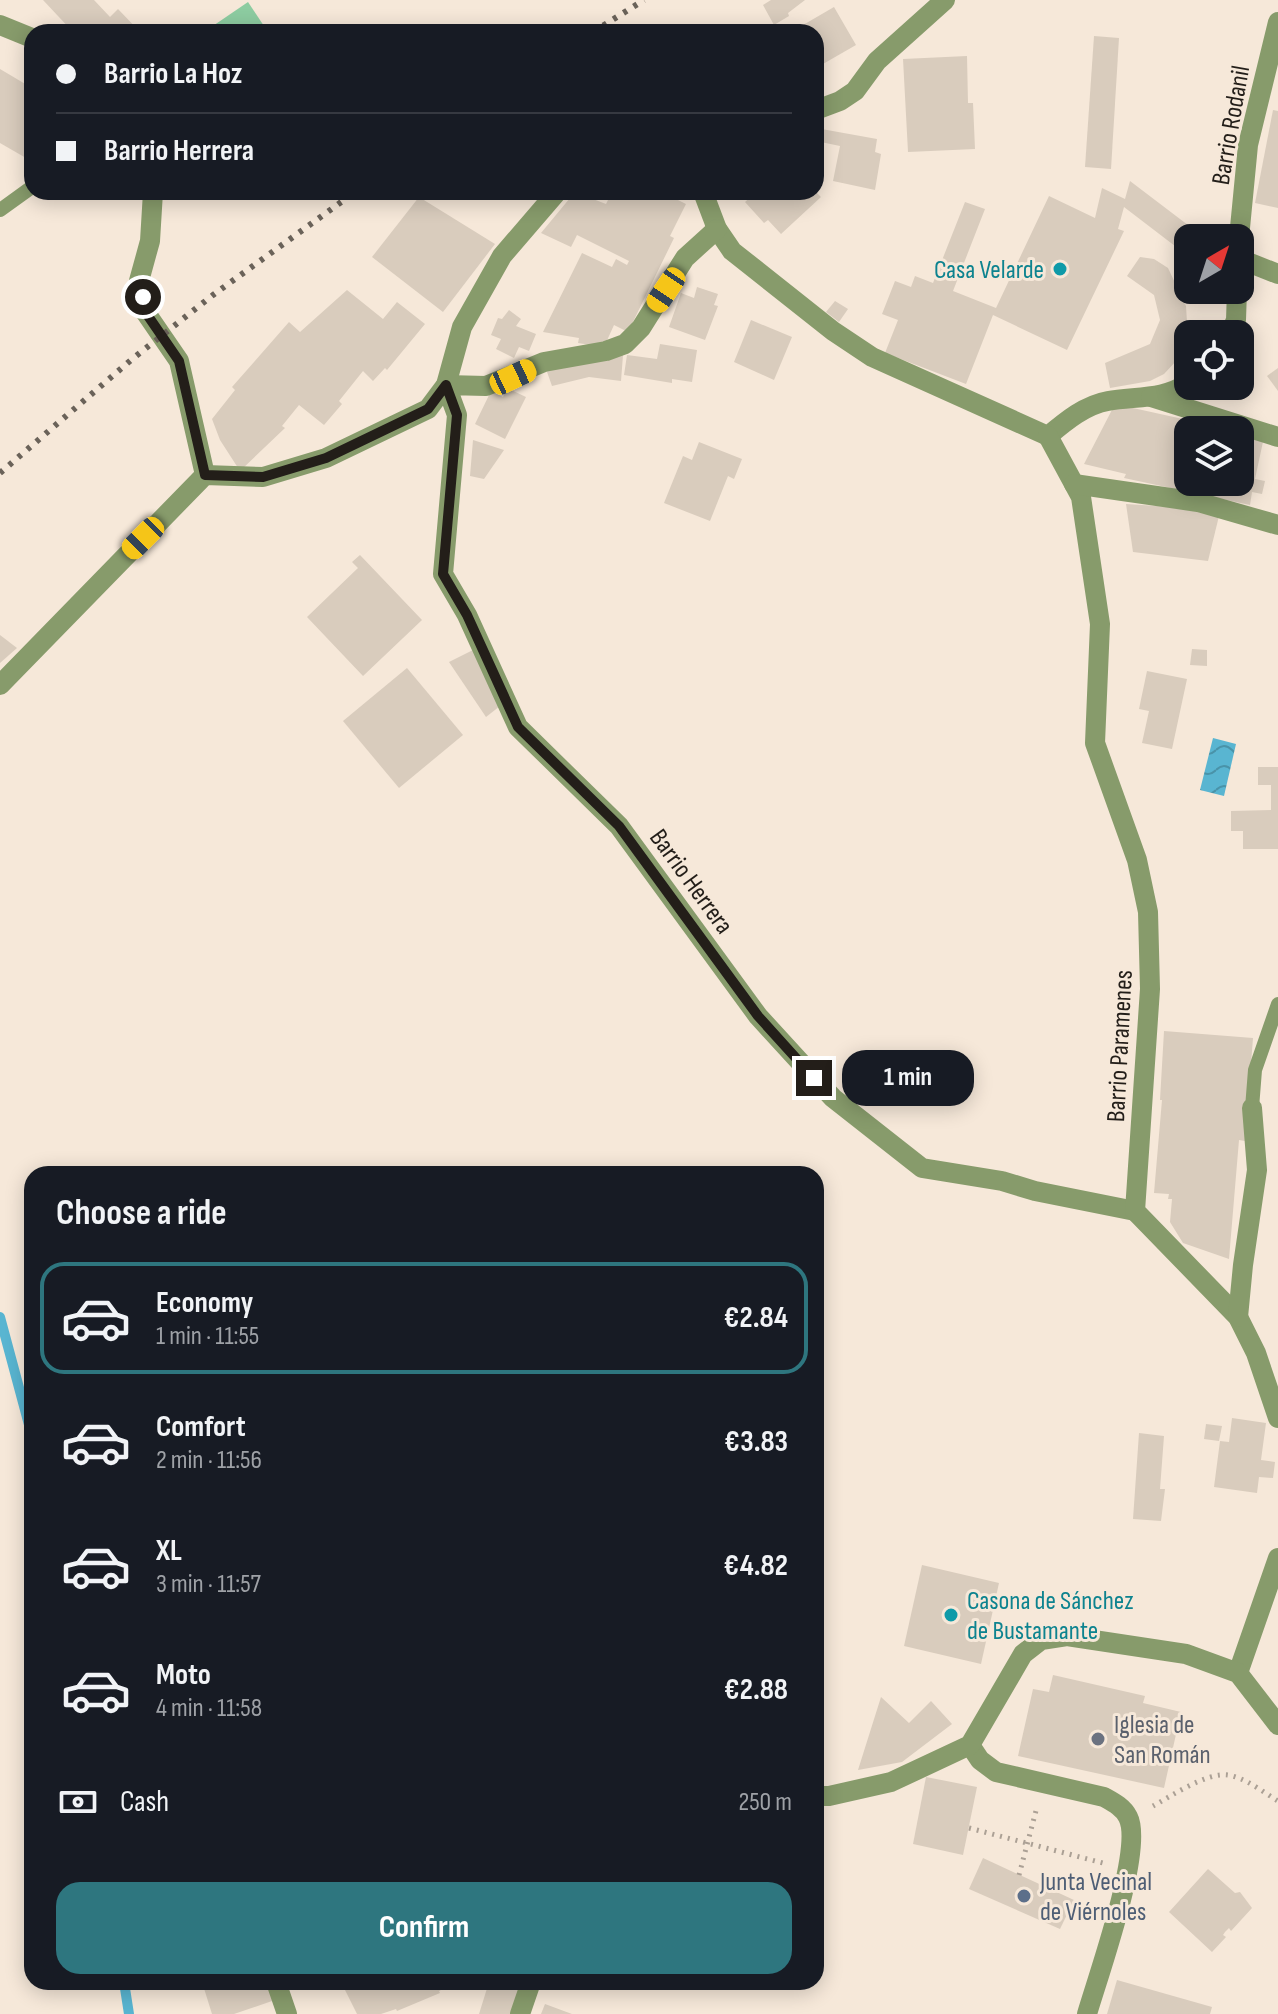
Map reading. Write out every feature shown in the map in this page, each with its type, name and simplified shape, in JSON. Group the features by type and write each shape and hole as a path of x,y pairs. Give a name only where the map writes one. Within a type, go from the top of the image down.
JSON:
{"street":[{"path":"824,107 855,91 877,61 945,0"},
{"name":"Barrio Rodanil","path":"1240,224 1248,145 1278,22"},
{"path":"0,25 24,35"},
{"path":"153,200 150,241 139,281 146,313 179,361 205,475"},
{"path":"0,685 205,475 263,477 326,458 428,409 446,385 462,327 502,256 550,200"},
{"path":"706,200 717,229 732,251 833,331 872,357 1048,436 1074,484 1198,502 1278,525"},
{"path":"446,385 486,386 544,362 606,351 625,344 641,328 685,258 717,229"},
{"path":"1254,265 1278,274"},
{"name":"Barrio Herrera","path":"446,385 457,415 443,574 467,615 518,727 619,826 758,1016 833,1098 922,1168 1002,1181 1035,1191 1135,1211"},
{"path":"1048,436 1073,415 1105,401 1151,397 1174,391"},
{"path":"1151,397 1278,437"},
{"name":"Barrio Paramenes","path":"1074,484 1081,497 1100,624 1095,743 1137,860 1148,912 1150,989 1135,1211"},
{"path":"1238,1317 1257,1170 1252,1108"},
{"path":"1135,1211 1238,1317 1256,1353 1278,1418"},
{"path":"1238,1673 1278,1558"},
{"path":"824,1796 891,1782 970,1745 1023,1654 1041,1640 1067,1636 1186,1654 1238,1673 1278,1725"},
{"path":"970,1745 980,1760 996,1772 1104,1797 1118,1805 1129,1818 1132,1848 1087,2014"},
{"path":"279,1990 287,2014"},
{"path":"520,2014 528,1990"}],"lane":[{"path":"0,210 24,193"},
{"path":"1252,1108 1255,1070 1278,1004"}],"path":[{"path":"1129,1818 1207,1778 1226,1775 1248,1782 1278,1801"},
{"path":"1019,1875 1042,1782"},
{"path":"969,1828 1127,1870"}],"green space":[{"path":"248,2 263,24 216,24"}],"water":[{"path":"1213,738 1236,744 1224,796 1200,790"}],"building":[{"path":"43,0 94,0 110,17 118,9 132,24 66,24"},
{"path":"771,0 805,0 776,24 763,5"},
{"path":"834,7 856,45 824,63 824,24 805,24"},
{"path":"1094,36 1119,38 1111,169 1085,167"},
{"path":"967,56 968,103 973,103 975,149 908,152 903,59"},
{"path":"0,69 24,83 24,157 0,143"},
{"path":"1273,110 1278,111 1278,208 1255,203"},
{"path":"824,129 877,139 875,152 881,154 875,190 833,181 840,146 824,143"},
{"path":"1130,181 1187,224 1174,224 1174,245 1124,207 1118,229 1124,231 1067,350 993,315 966,384 885,353 898,320 882,314 895,281 911,287 915,276 933,283 965,202 985,209 953,291 996,308 1049,196 1095,218 1102,188 1125,199"},
{"path":"417,200 424,200 495,244 443,312 372,257"},
{"path":"568,200 596,200 606,204 608,200 678,200 686,204 670,236 674,238 628,332 614,325 604,347 578,343 579,338 543,332 582,253 612,267 616,259 627,265 629,261 577,235 571,247 541,233"},
{"path":"818,200 781,234 768,220 764,223 745,202"},
{"path":"1140,257 1154,259 1168,268 1174,281 1174,304 1185,304 1187,320 1174,320 1174,363 1164,374 1150,381 1110,388 1105,363 1150,344 1160,320 1154,295 1127,276"},
{"path":"697,287 718,294 714,305 718,306 705,340 669,327 681,293 694,298"},
{"path":"347,290 383,319 397,302 425,324 387,370 385,368 373,381 363,371 324,425 299,405 282,426 285,428 240,471 220,440 212,419 235,390 232,387 289,322 300,332"},
{"path":"835,301 848,309 839,322 826,312"},
{"path":"509,310 521,319 516,326 536,334 529,351 519,347 514,358 496,349 501,339 491,335 498,318 502,319"},
{"path":"751,320 792,337 774,380 734,362"},
{"path":"660,344 697,350 692,382 672,379 672,383 624,375 627,355 657,359"},
{"path":"623,355 621,381 589,377 552,386 546,369"},
{"path":"1278,368 1278,391 1267,376"},
{"path":"507,388 526,397 505,439 475,424 491,391 503,397"},
{"path":"1115,404 1174,417 1174,489 1124,478 1126,474 1084,464"},
{"path":"1254,434 1264,437 1255,479 1265,481 1262,494 1254,492"},
{"path":"473,440 504,450 484,479 470,476"},
{"path":"699,442 742,459 734,479 728,476 710,521 664,503 683,456 692,460"},
{"path":"1208,496 1251,496 1250,505"},
{"path":"1126,504 1173,507 1219,516 1208,561 1133,552"},
{"path":"360,555 422,620 363,676 307,617 358,568 352,562"},
{"path":"0,635 17,648 0,663"},
{"path":"1192,649 1207,650 1207,666 1190,665"},
{"path":"473,650 500,706 486,717 449,662"},
{"path":"407,668 463,735 399,788 343,721"},
{"path":"1147,671 1187,679 1172,749 1142,743 1149,711 1139,709"},
{"path":"1258,767 1278,767 1278,849 1243,849 1243,831 1231,831 1231,811 1271,810 1271,785 1258,785"},
{"path":"1164,1031 1253,1038 1245,1141 1239,1140 1229,1259 1183,1243 1170,1222 1172,1199 1168,1199 1169,1194 1154,1193"},
{"path":"1232,1418 1266,1423 1261,1460 1275,1462 1273,1478 1259,1477 1257,1493 1214,1487 1220,1441 1229,1442"},
{"path":"1206,1424 1222,1426 1219,1441 1204,1439"},
{"path":"1139,1433 1164,1436 1160,1489 1165,1489 1161,1521 1133,1519"},
{"name":"Casona de Sánchez de Bustamante","path":"922,1565 999,1583 981,1664 904,1646"},
{"name":"Iglesia de San Román","path":"1053,1675 1145,1696 1143,1703 1181,1712 1164,1788 1018,1756 1033,1689 1049,1692"},
{"path":"881,1697 909,1723 931,1701 952,1724 902,1762 858,1770"},
{"path":"926,1777 977,1787 963,1855 913,1844"},
{"name":"Junta Vecinal de Viérnoles","path":"983,1858 1074,1900 1060,1929 969,1889"},
{"path":"1208,1869 1235,1893 1240,1892 1252,1908 1231,1931 1229,1928 1225,1932 1223,1935 1226,1937 1212,1952 1169,1912"},
{"path":"1117,1980 1212,2007 1210,2014 1107,2014"},
{"path":"204,1990 271,1990 275,2000 234,2014 212,2014"},
{"path":"345,1990 441,1990 397,2011 357,2014"},
{"path":"486,1990 522,1990 513,2014 479,2014"},
{"path":"545,2004 572,2014 541,2014"}],"waterway":[{"path":"0,1317 24,1406"},
{"path":"125,1990 129,2014"}],"railway":[{"path":"606,24 644,0"},
{"path":"0,473 131,360 213,295 344,200"}],"place":[{"name":"Casa Velarde","path":"1060,269"},
{"name":"Casona de Sánchez de Bustamante","path":"951,1615"},
{"name":"Iglesia de San Román","path":"1098,1739"},
{"name":"Junta Vecinal de Viérnoles","path":"1024,1896"}],"route":[{"path":"143,297 146,313 179,361 205,475 263,477 326,458 428,409 446,385 457,415 443,574 467,615 518,727 619,826 758,1016 814,1078"}]}
